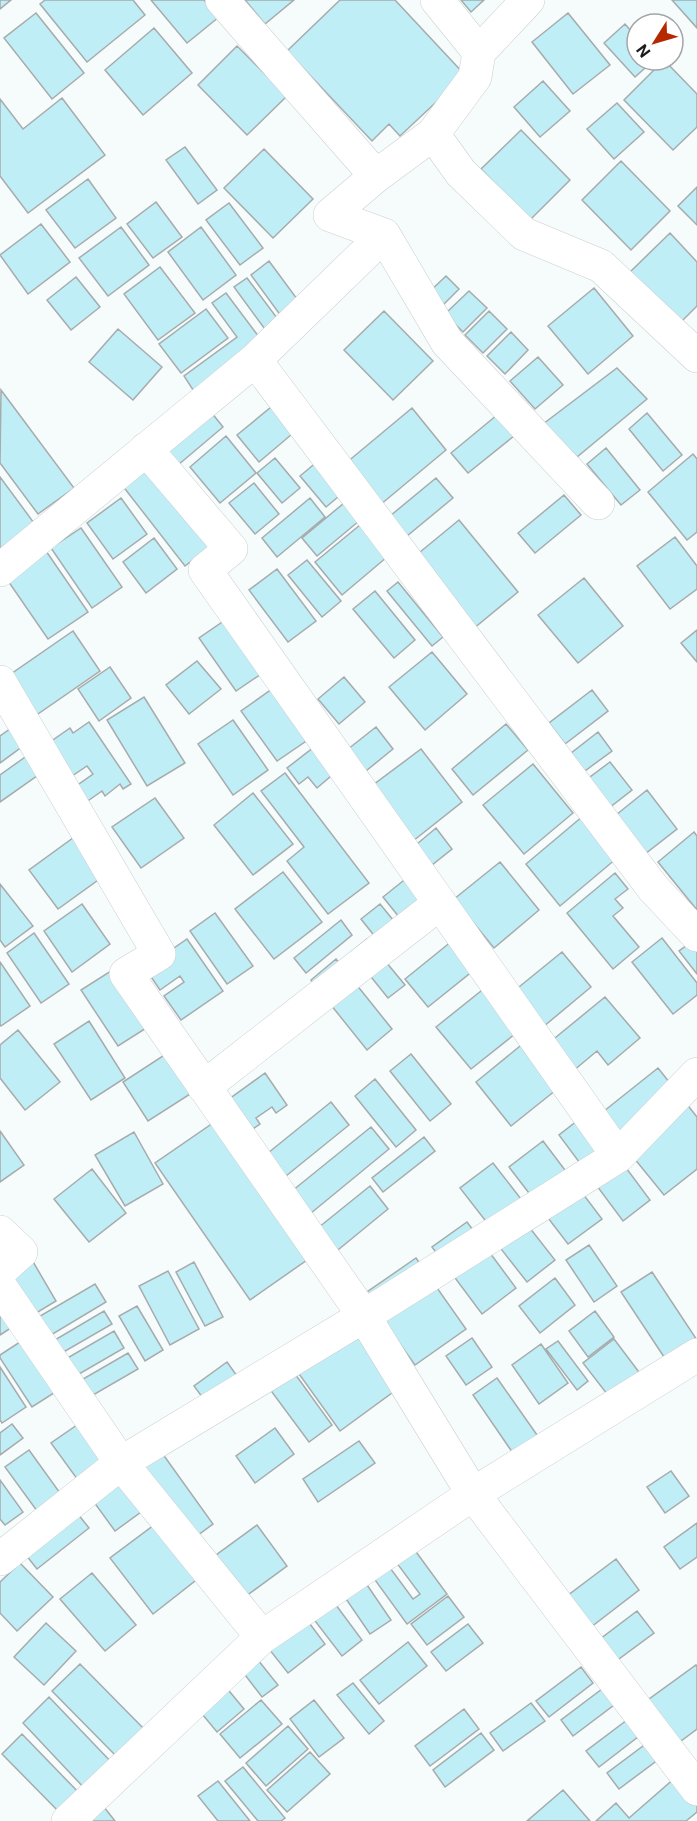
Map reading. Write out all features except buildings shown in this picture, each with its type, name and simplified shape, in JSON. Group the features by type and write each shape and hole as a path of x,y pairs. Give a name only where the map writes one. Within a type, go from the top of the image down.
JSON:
{"street":[{"path":"222,0 376,176"},
{"path":"437,0 479,52"},
{"path":"528,0 479,52 475,77 433,134 376,176 330,215 384,235 447,342 598,503"},
{"path":"433,134 460,173 524,234 602,266 697,356"},
{"path":"0,570 255,360 384,235"},
{"path":"255,360 653,888 697,935"},
{"path":"146,449 231,549 205,570 618,1156"},
{"path":"0,682 159,954 126,974 364,1316 473,1494 697,1790"},
{"path":"204,1087 440,903"},
{"path":"0,1559 121,1463 364,1316 618,1156 697,1074"},
{"path":"0,1232 21,1252 0,1271"},
{"path":"0,1286 121,1463 262,1637"},
{"path":"68,1821 262,1637 473,1494 697,1355"}]}
